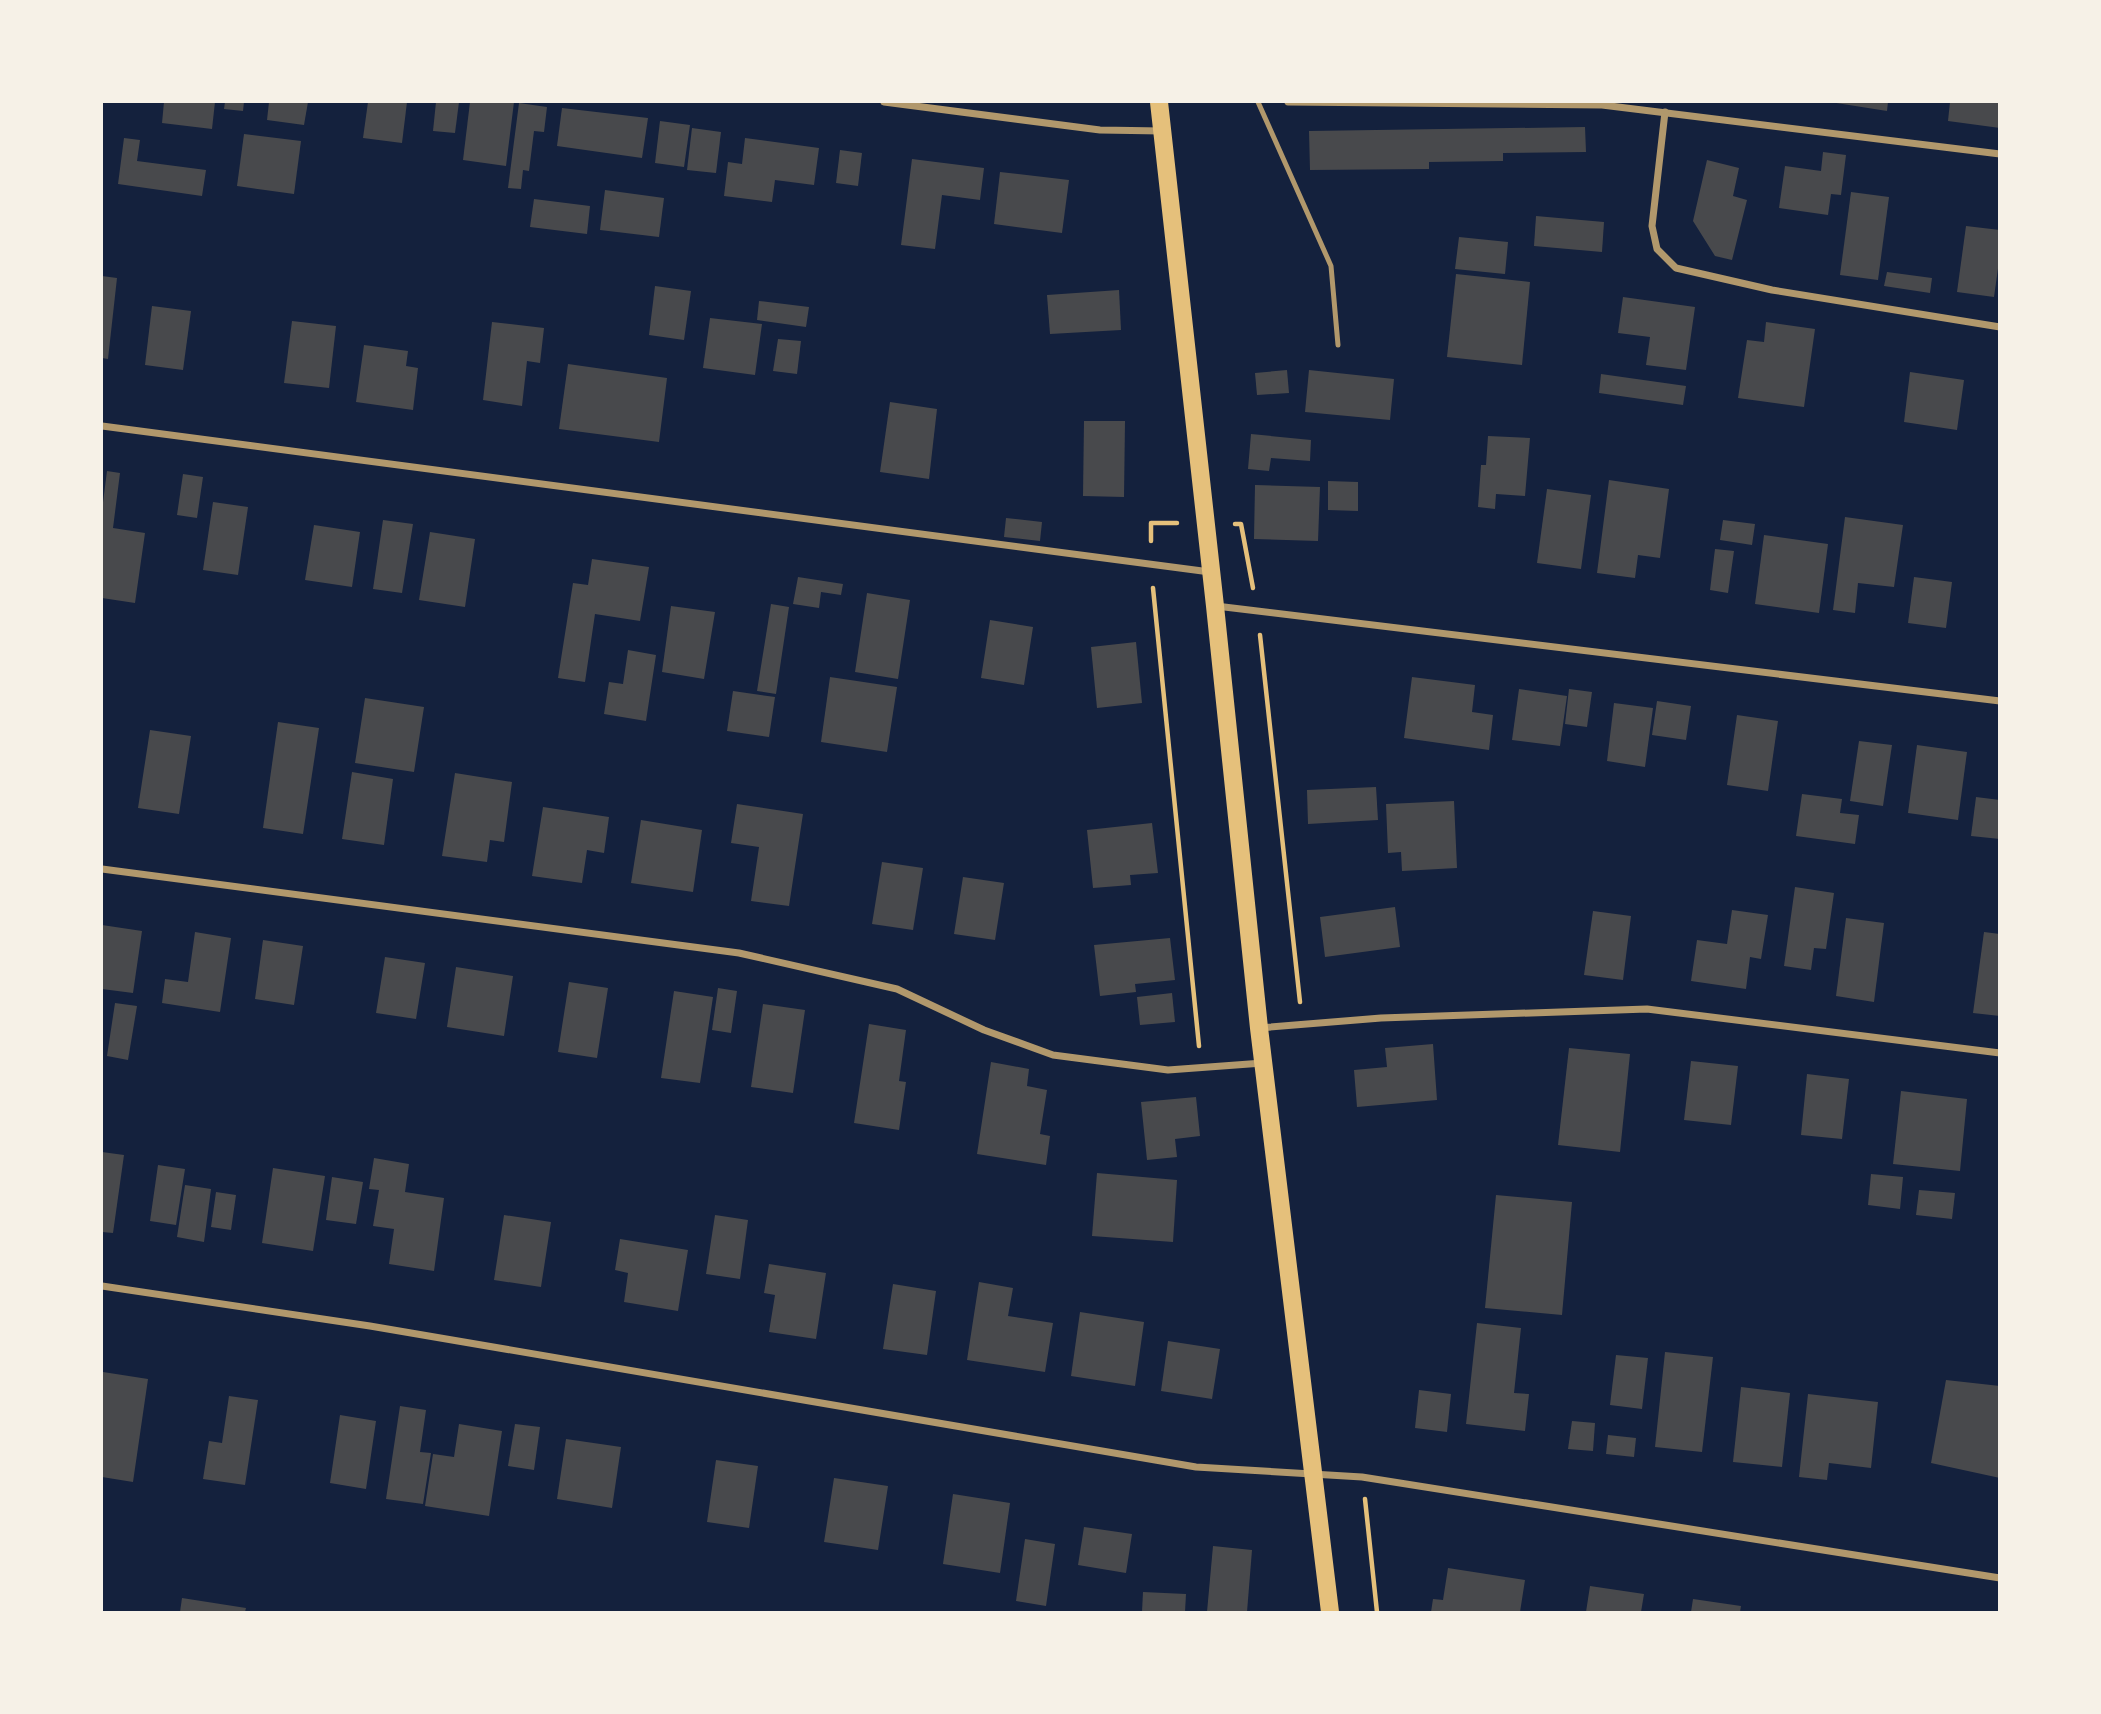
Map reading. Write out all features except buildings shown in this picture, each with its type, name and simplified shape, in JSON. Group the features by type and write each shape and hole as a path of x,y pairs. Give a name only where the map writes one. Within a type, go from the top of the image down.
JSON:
{"main road":[{"path":"1159,102 1259,1028 1329,1612"}],"street":[{"path":"884,102 1100,130 1162,131"},
{"path":"1288,102 1602,106 2000,154"},
{"path":"1665,112 1652,226 1657,249 1676,268 1772,290 2000,327"},
{"path":"102,426 1210,572"},
{"path":"1215,606 2000,701"},
{"path":"102,869 739,953 897,989 984,1030 1053,1055 1168,1070 1263,1063"},
{"path":"1259,1028 1381,1018 1647,1009 2000,1053"},
{"path":"102,1286 370,1326 1196,1467 1362,1476 1998,1575"}],"lane":[{"path":"1258,102 1331,266 1338,345"}],"path":[{"path":"1152,523 1150,564 1201,1068"},
{"path":"1241,524 1257,610 1302,1025"},
{"path":"1362,1476 1377,1612"}]}
